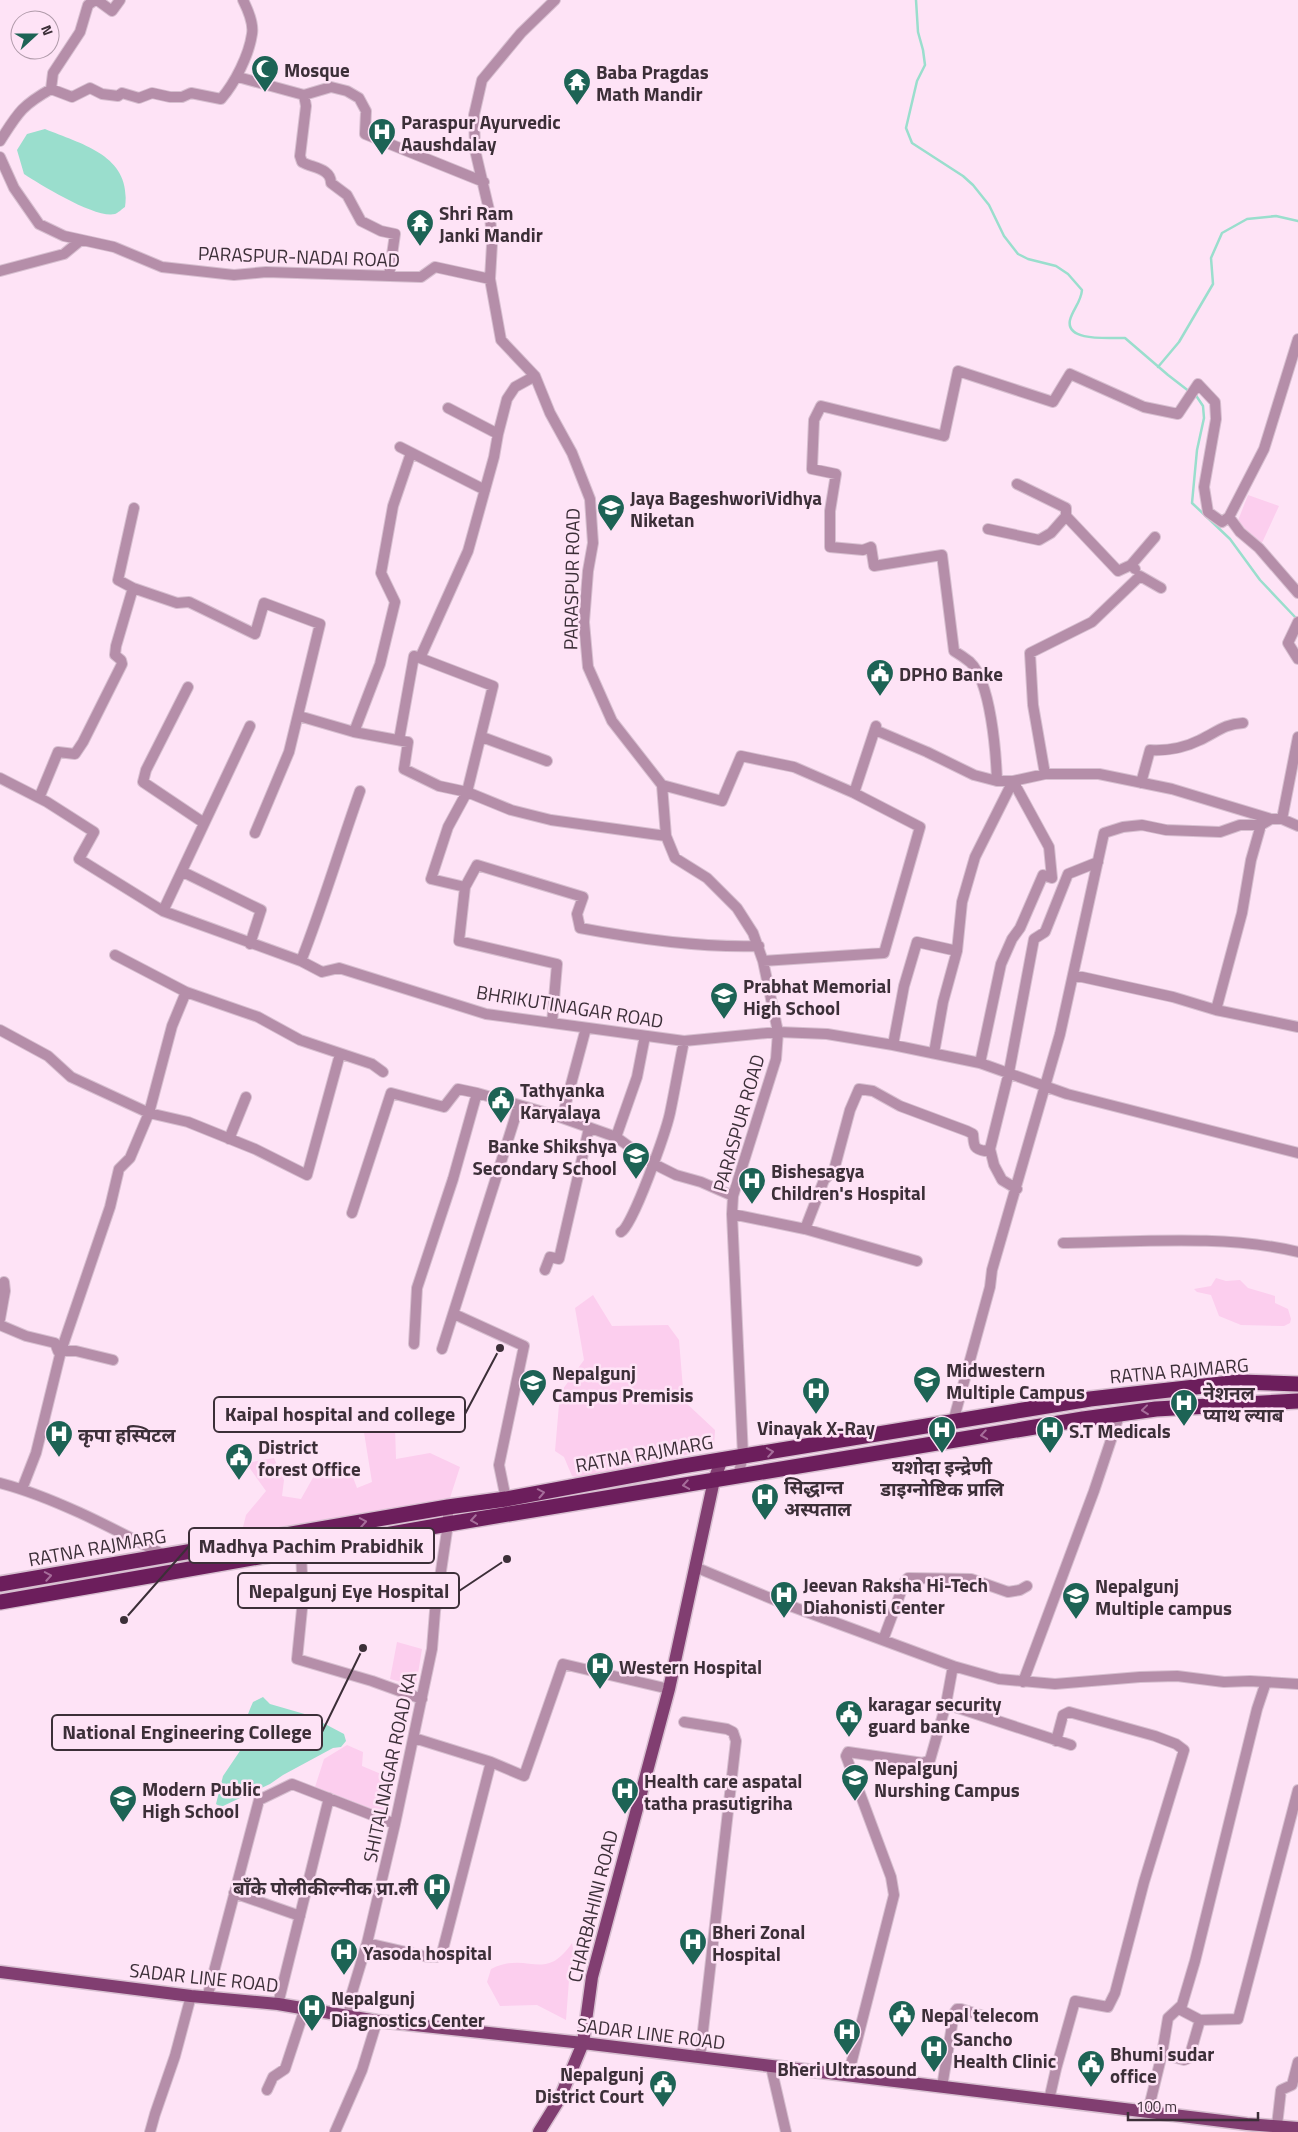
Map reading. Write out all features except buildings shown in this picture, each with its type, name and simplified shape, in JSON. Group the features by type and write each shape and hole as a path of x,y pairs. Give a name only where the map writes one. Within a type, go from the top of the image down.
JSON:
{"highway":[{"name":"RATNA RAJMARG","path":"0,1584 448,1507 506,1499 722,1459 1090,1399 1164,1389 1239,1382 1298,1384"},
{"name":"RATNA RAJMARG","path":"0,1602 448,1524 1120,1413 1236,1403 1298,1401"}],"main road":[{"name":"CHARBAHINI ROAD","path":"539,2132 560,2098 583,2043 592,1977 669,1689 714,1480 722,1459"},
{"name":"SADAR LINE ROAD","path":"0,1972 207,1998 278,2004 377,2021 583,2043 1148,2111 1243,2128 1277,2125 1298,2128"}],"street":[{"path":"51,89 52,73 80,32 88,5 96,0 112,11 120,0"},
{"path":"0,141 20,110 29,101 51,89 72,96 90,88 102,94 118,96 122,93 139,98 152,93 170,97 191,93 221,99 238,77 253,34 250,15 243,0"},
{"name":"PARASPUR ROAD","path":"555,0 521,32 482,80 474,114 475,141 484,182 492,244 490,279 501,340 535,376 550,413 572,453 590,499 593,543 588,571 584,622 588,667 612,721 662,784 666,836 675,858 707,878 737,908 759,946 778,1032 776,1059 733,1196 732,1214 743,1456 738,1476"},
{"path":"238,77 304,95 331,87 347,91 359,98 366,111 365,134 484,182"},
{"path":"304,95 306,106 300,156 302,162 327,172 331,178 330,183 347,195 361,221 395,234 389,276"},
{"name":"PARASPUR-NADAI ROAD","path":"0,157 14,188 39,224 64,236 114,247 162,267 234,275 266,272 421,277 435,267 490,279"},
{"path":"0,271 64,254 81,240"},
{"path":"997,781 995,742 986,695 971,663 954,651 942,555 874,566 871,547 863,550 830,547 830,511 836,474 812,469 814,420 820,406 944,436 958,370 1054,402 1070,374 1144,407 1178,414 1198,384 1215,402 1216,419 1204,487 1208,512 1222,522 1229,517 1264,449 1298,340"},
{"path":"420,658 468,551 508,399 515,387 535,376"},
{"path":"448,408 498,434"},
{"path":"400,447 485,490"},
{"path":"354,732 380,664 395,602 381,573 394,506 412,453"},
{"path":"988,529 1039,540 1051,534 1066,516 1066,508 1017,484"},
{"path":"134,508 118,580 133,588 177,603 189,602 255,634 264,604 320,624 289,752 255,833"},
{"path":"1066,516 1118,571 1131,565 1155,537"},
{"path":"1229,517 1240,532 1259,548 1298,593"},
{"path":"1131,565 1140,576 1161,588"},
{"path":"1045,774 1033,705 1030,653 1092,622 1140,576"},
{"path":"39,798 58,752 75,754 83,742 122,664 121,660 115,655 116,646 133,588"},
{"path":"1298,622 1288,643 1298,659"},
{"path":"400,740 414,656 493,686 467,792 448,827 431,879 465,888"},
{"path":"188,687 146,770 143,782 204,823"},
{"path":"299,716 354,732 408,742 404,769 439,786 467,792 511,810 551,820 666,836"},
{"path":"1141,783 1150,750 1177,749 1200,740 1229,724 1243,723"},
{"path":"163,911 183,872 250,726"},
{"path":"854,793 876,728 974,775 997,781 1013,781 1045,774 1099,774 1172,789 1271,819 1282,819 1298,826"},
{"path":"482,737 547,761"},
{"path":"1282,819 1298,737"},
{"path":"662,784 722,801 741,756 794,768 854,793 920,827 884,954 763,961"},
{"name":"BHRIKUTINAGAR ROAD","path":"0,778 39,798 94,832 80,859 163,911 250,944 302,961 322,972 339,968 486,1014 684,1041 778,1032 827,1034 893,1045 980,1063 1067,1094 1298,1153"},
{"path":"934,1053 943,1002 958,951 962,902 975,857 1013,781"},
{"path":"980,1063 1001,964 1012,939 1020,928 1043,875 1052,878 1049,847 1013,781"},
{"path":"302,961 321,911 326,886 360,791"},
{"path":"953,1422 990,1287 992,1270 1060,1034 1104,833 1123,827 1142,825 1166,830 1202,833 1220,832 1240,825 1261,825 1271,819"},
{"path":"1216,1010 1242,913 1251,860 1261,825"},
{"path":"1016,1189 1002,1180 994,1165 990,1149 1009,1072 1034,939 1045,932 1068,874 1098,862"},
{"path":"552,1023 557,964 458,941 465,888 477,865 583,897 577,914 580,928 620,936 708,946 759,946"},
{"path":"183,872 261,910 250,944"},
{"path":"893,1045 904,986 917,942 958,951"},
{"path":"115,954 186,992 258,1017 300,1040 372,1064 383,1072"},
{"path":"1073,975 1173,997 1216,1010 1298,1027"},
{"path":"22,1489 36,1453 61,1351 110,1207 119,1168 130,1158 149,1113 172,1026 186,992"},
{"path":"562,1118 586,1028"},
{"path":"0,1030 48,1056 71,1077 149,1113 188,1122 229,1139 307,1175 340,1054"},
{"path":"616,1137 637,1076 645,1036"},
{"path":"622,1232 626,1230 635,1213 669,1115 684,1041"},
{"path":"352,1213 391,1093 444,1107 458,1089 562,1118 616,1137 652,1163 676,1175 701,1182 733,1196"},
{"path":"805,1229 824,1180 834,1170 850,1110 859,1090 873,1091 900,1106 967,1131 973,1134 975,1148 985,1151 990,1149"},
{"path":"414,1344 417,1288 453,1179 477,1093"},
{"path":"229,1139 246,1096"},
{"path":"442,1349 519,1105"},
{"path":"545,1270 550,1257 559,1259 589,1128"},
{"path":"732,1214 805,1229 917,1261"},
{"path":"1063,1243 1225,1243 1276,1246 1298,1252"},
{"path":"0,1320 4,1282"},
{"path":"454,1314 524,1346 499,1465 506,1499"},
{"path":"0,1325 26,1336 55,1343 58,1351 76,1351 114,1360"},
{"path":"1023,1682 1094,1491 1120,1413"},
{"path":"0,1484 22,1489 121,1532 164,1555"},
{"name":"SHITALNAGAR ROAD KA","path":"349,2015 351,1996 367,1943 396,1824 432,1649 435,1612 448,1524 448,1507"},
{"path":"301,1551 304,1600 297,1659 372,1681 422,1699"},
{"path":"695,1567 953,1666 999,1679 1055,1684 1177,1676 1224,1682 1298,1684"},
{"path":"884,1640 905,1581 908,1578 971,1579 1008,1592 1020,1590 1028,1586"},
{"path":"414,1738 491,1762 524,1776 563,1664 669,1689"},
{"path":"848,2076 894,1895 891,1876 846,1756 848,1752 923,1763 930,1760 946,1704 953,1666"},
{"path":"1148,2111 1162,2054 1168,2018 1179,2009 1195,1961 1257,1709 1266,1682"},
{"path":"946,1704 1070,1745"},
{"path":"1049,2100 1075,2001 1108,2007 1115,1993 1144,1882 1184,1750 1176,1744 1155,1736 1069,1712 1063,1715 1056,1741"},
{"path":"684,1722 727,1729 734,1732 736,1741 700,2057"},
{"path":"367,1943 428,1957 436,1958 442,1953 491,1762"},
{"path":"207,1998 259,1800 292,1784 396,1824"},
{"path":"1179,2009 1200,2020 1236,2021 1242,2011 1298,1790"},
{"path":"278,2004 329,1798"},
{"path":"234,1893 300,1916"},
{"path":"150,2132 175,2056 191,1996"},
{"path":"267,2090 273,2077 285,2069 305,2008"},
{"path":"942,2087 954,2013 957,2009 961,2009 984,2016"},
{"path":"1162,2054 1184,2060 1189,2058 1200,2020"},
{"path":"335,2132 362,2070 377,2021"},
{"path":"1277,2125 1280,2090 1292,2085 1298,2062"},
{"path":"771,2067 786,2132"}],"shaded area":[{"path":"45,129 89,147 113,164 121,176 125,190 125,207 115,214 95,211 69,200 24,174 17,150 27,134"},
{"path":"1248,495 1279,506 1261,545 1237,523"},
{"path":"1216,1278 1226,1281 1240,1280 1248,1288 1275,1296 1275,1303 1288,1309 1291,1319 1290,1323 1284,1326 1241,1325 1219,1316 1211,1295 1197,1292 1194,1289 1211,1286"},
{"path":"593,1295 612,1326 668,1325 679,1340 684,1401 715,1430 714,1448 585,1480 572,1476 564,1457 555,1451 560,1393 584,1360 575,1308"},
{"path":"362,1420 395,1427 396,1459 430,1453 460,1467 448,1504 241,1535 246,1515 266,1491 246,1463 274,1458 284,1480 282,1496 301,1499 315,1474 351,1472 357,1488 372,1482"},
{"path":"397,1642 422,1649 416,1686 390,1679"},
{"path":"263,1697 270,1704 308,1715 344,1734 346,1741 341,1747 333,1748 270,1784 221,1807 216,1804 223,1776 246,1742 245,1726 253,1702"},
{"path":"347,1745 363,1752 362,1766 393,1779 385,1814 315,1787 324,1759"},
{"path":"572,1943 575,1958 570,1967 566,2020 537,2005 500,2006 487,1982 491,1969 504,1964 544,1964 553,1962"}],"waterway":[{"path":"916,0 918,32 925,65 917,81 906,128 912,143 963,176 973,185 989,205 1004,236 1018,254 1028,259 1056,266 1068,274 1082,290 1070,320 1070,327 1075,332 1082,336 1125,338 1190,392"},
{"path":"1158,367 1179,342 1213,284 1211,258 1222,233 1247,219 1276,216 1298,221"},
{"path":"1195,394 1203,406 1204,418 1197,450 1192,503 1230,539 1260,580 1295,617"}],"place":[{"name":"Mosque","path":"265,93"},
{"name":"Baba Pragdas Math Mandir","path":"577,106"},
{"name":"Paraspur Ayurvedic Aaushdalay","path":"382,156"},
{"name":"Shri Ram Janki Mandir","path":"420,247"},
{"name":"Jaya BageshworiVidhya Niketan","path":"611,532"},
{"name":"DPHO Banke","path":"880,697"},
{"name":"Prabhat Memorial High School","path":"724,1020"},
{"name":"Tathyanka Karyalaya","path":"501,1124"},
{"name":"Banke Shikshya Secondary School","path":"636,1180"},
{"name":"Bishesagya Children's Hospital","path":"752,1205"},
{"name":"Kaipal hospital and college","path":"500,1348"},
{"name":"Midwestern Multiple Campus","path":"927,1404"},
{"name":"Nepalgunj Campus Premisis","path":"533,1407"},
{"name":"Vinayak X-Ray","path":"816,1415"},
{"name":"नेशनल प्याथ ल्याब","path":"1184,1427"},
{"name":"यशोदा इन्द्रेणी डाइग्नोष्टिक प्रालि","path":"942,1454"},
{"name":"S.T Medicals","path":"1050,1454"},
{"name":"कृपा हस्पिटल","path":"59,1458"},
{"name":"District forest Office","path":"239,1481"},
{"name":"सिद्धान्त अस्पताल","path":"765,1521"},
{"name":"Nepalgunj Eye Hospital","path":"507,1559"},
{"name":"Jeevan Raksha Hi-Tech Diahonisti Center","path":"784,1619"},
{"name":"Madhya Pachim Prabidhik","path":"124,1620"},
{"name":"Nepalgunj Multiple campus","path":"1076,1620"},
{"name":"National Engineering College","path":"363,1648"},
{"name":"Western Hospital","path":"600,1690"},
{"name":"karagar security guard banke","path":"849,1738"},
{"name":"Nepalgunj Nurshing Campus","path":"855,1802"},
{"name":"Health care aspatal tatha prasutigriha","path":"625,1815"},
{"name":"Modern Public High School","path":"123,1823"},
{"name":"बाँके पोलीकील्नीक प्रा.ली","path":"437,1911"},
{"name":"Bheri Zonal Hospital","path":"693,1966"},
{"name":"Yasoda hospital","path":"344,1976"},
{"name":"Nepalgunj Diagnostics Center","path":"312,2032"},
{"name":"Nepal telecom","path":"902,2038"},
{"name":"Bheri Ultrasound","path":"847,2056"},
{"name":"Sancho Health Clinic","path":"934,2073"},
{"name":"Bhumi sudar office","path":"1091,2088"},
{"name":"Nepalgunj District Court","path":"663,2108"}]}
